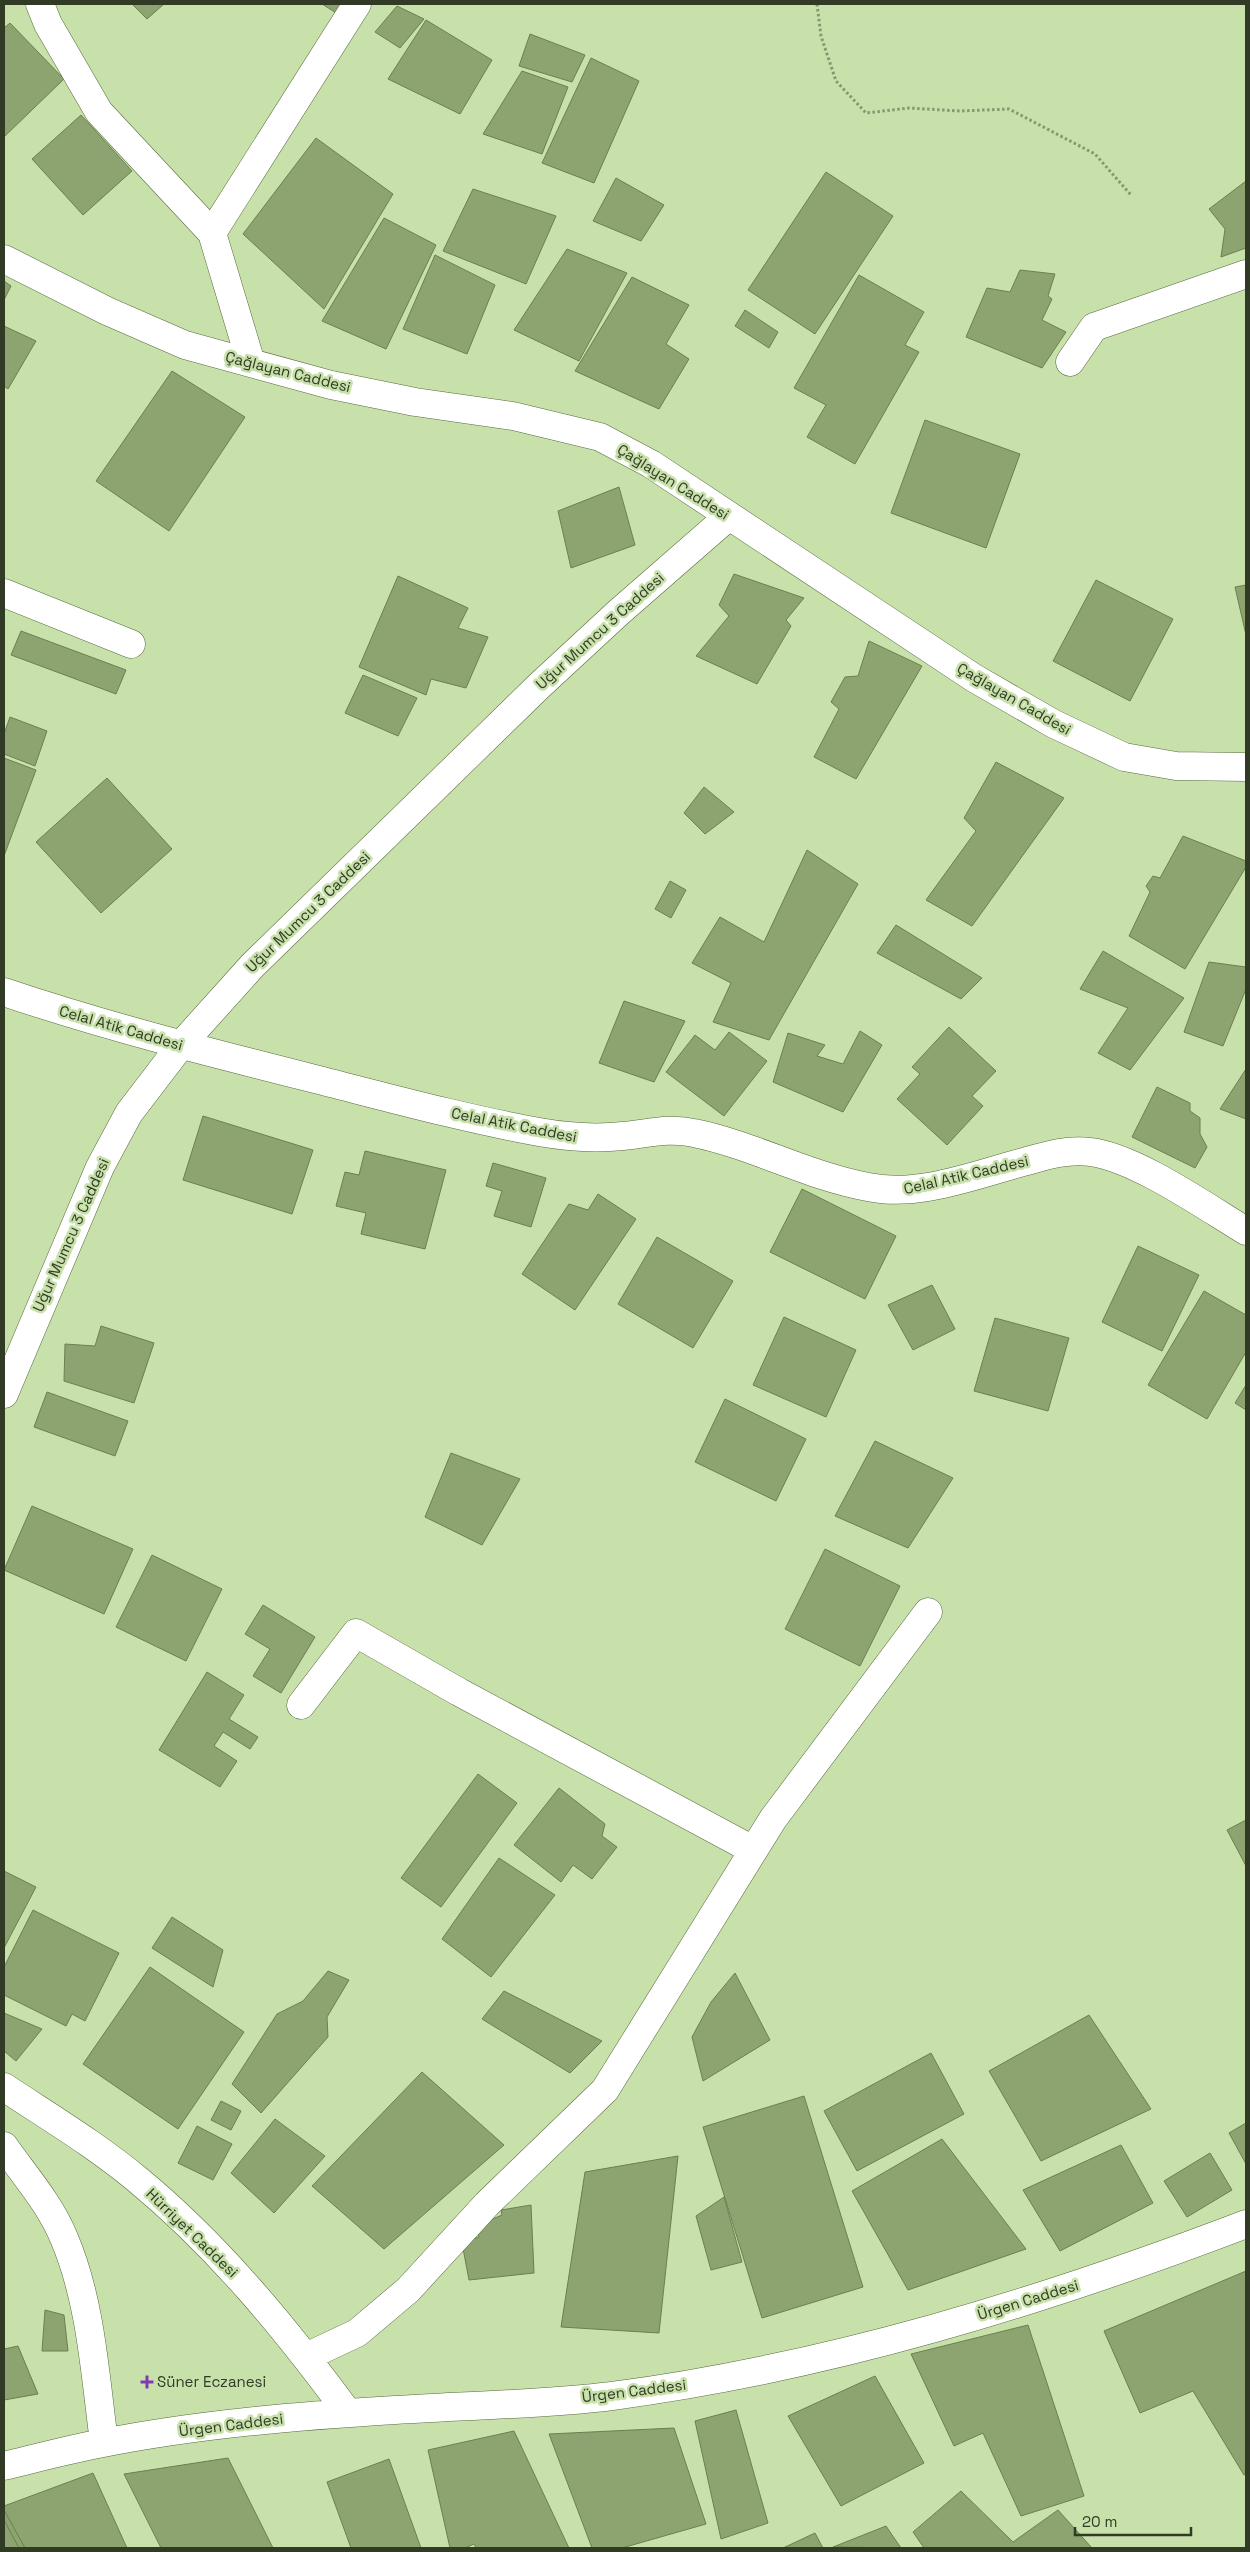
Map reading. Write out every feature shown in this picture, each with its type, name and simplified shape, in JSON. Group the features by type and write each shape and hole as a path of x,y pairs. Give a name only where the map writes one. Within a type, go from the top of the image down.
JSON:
{"street":[{"path":"40,4 48,24 98,112 212,233 251,363"},
{"path":"212,233 357,4"},
{"name":"Çağlayan Caddesi","path":"4,259 108,311 185,346 331,385 415,402 513,416 600,437 651,464 974,678 1054,724 1124,757 1176,766 1246,767"},
{"path":"1070,362 1094,327 1246,274"},
{"name":"Uğur Mumcu 3 Caddesi","path":"5,1385 100,1166 129,1113 181,1045 252,966 533,693 619,612 729,516"},
{"path":"4,593 132,644"},
{"name":"Celal Atik Caddesi","path":"4,992 181,1045 427,1108 540,1132 588,1138 626,1136 663,1130 691,1132 732,1143 838,1180 869,1188 898,1191 970,1176 1069,1150 1094,1152 1131,1164 1246,1231"},
{"path":"306,2357 357,2333 408,2290 486,2204 605,2090 773,1819 928,1612"},
{"path":"301,1705 356,1633 459,1692 753,1850"},
{"name":"Hürriyet Caddesi","path":"4,2087 93,2145 138,2180 200,2236 306,2357 348,2413"},
{"path":"4,2146 47,2205 64,2238 78,2281 91,2346 104,2442"},
{"name":"Ürgen Caddesi","path":"4,2466 104,2442 230,2423 348,2413 608,2396 703,2382 822,2358 1000,2310 1125,2270 1246,2224"}],"path":[{"path":"817,4 821,36 836,81 866,113 909,108 960,111 1009,109 1094,154 1131,195"}],"building":[{"path":"132,4 164,4 147,19"},
{"path":"322,4 349,4 341,16"},
{"path":"397,6 424,19 400,48 375,32"},
{"path":"426,20 492,60 460,114 388,79"},
{"path":"10,23 64,79 4,137 4,28"},
{"path":"530,34 585,55 572,82 519,66"},
{"path":"591,58 639,81 594,183 542,163"},
{"path":"522,71 568,87 542,154 483,134"},
{"path":"81,115 132,171 83,215 32,159"},
{"path":"316,138 393,194 324,309 243,234"},
{"path":"826,172 893,216 815,334 748,290"},
{"path":"616,178 664,205 641,241 593,221"},
{"path":"1246,181 1246,248 1221,257 1225,229 1209,209"},
{"path":"473,189 556,216 526,284 443,251"},
{"path":"384,218 436,245 386,349 322,321"},
{"path":"567,249 627,273 579,361 514,330"},
{"path":"435,255 495,285 467,354 403,329"},
{"path":"1020,270 1055,274 1048,296 1052,299 1042,320 1066,332 1042,368 966,337 987,288 1010,292"},
{"path":"859,275 924,312 905,345 919,352 855,464 807,437 826,405 794,388"},
{"path":"632,277 689,305 666,344 689,359 659,409 575,371"},
{"path":"4,281 11,286 4,300"},
{"path":"745,310 778,332 769,348 735,326"},
{"path":"4,326 36,341 8,389 4,386"},
{"path":"172,371 245,417 169,531 96,481"},
{"path":"925,420 1020,454 986,548 891,513"},
{"path":"619,487 635,545 571,568 558,511"},
{"path":"734,574 804,598 786,620 791,626 757,684 696,656 729,616 719,605"},
{"path":"398,576 468,608 458,628 488,637 466,688 431,679 426,695 359,667"},
{"path":"1096,580 1173,619 1130,701 1053,661"},
{"path":"1246,585 1246,635 1235,587"},
{"path":"21,631 126,670 116,694 11,655"},
{"path":"869,641 922,666 856,779 814,757 839,709 831,702 845,677 858,676"},
{"path":"363,675 417,698 398,736 345,713"},
{"path":"10,717 47,731 35,766 4,754 4,734"},
{"path":"4,758 36,770 4,856"},
{"path":"996,762 1064,798 972,926 926,900 976,831 964,818"},
{"path":"107,778 172,849 101,913 36,842"},
{"path":"704,787 734,812 705,834 684,813"},
{"path":"1183,836 1246,861 1246,867 1185,969 1129,936 1150,892 1146,886 1153,876 1160,878"},
{"path":"807,850 858,884 769,1040 713,1022 731,983 692,963 720,917 764,942"},
{"path":"670,881 686,890 671,918 655,909"},
{"path":"896,925 982,978 961,999 877,953"},
{"path":"1103,951 1184,998 1130,1070 1098,1053 1128,1008 1080,989"},
{"path":"1209,962 1246,967 1246,989 1223,1046 1184,1032"},
{"path":"624,1001 685,1021 654,1082 599,1063"},
{"path":"949,1027 996,1071 972,1096 983,1106 947,1145 897,1099 920,1074 912,1067"},
{"path":"860,1031 882,1045 843,1112 773,1082 788,1033 825,1045 817,1056 843,1064"},
{"path":"729,1032 767,1061 724,1116 666,1072 695,1035 715,1050"},
{"path":"1246,1069 1246,1119 1220,1109"},
{"path":"1157,1087 1190,1103 1190,1111 1200,1118 1200,1134 1207,1147 1195,1168 1132,1137"},
{"path":"203,1116 313,1150 292,1214 183,1180"},
{"path":"365,1151 446,1170 425,1249 361,1234 366,1213 336,1206 345,1172 359,1175"},
{"path":"493,1163 546,1178 531,1227 494,1216 502,1191 486,1186"},
{"path":"802,1189 896,1236 865,1299 770,1252"},
{"path":"598,1194 636,1219 575,1310 522,1274 569,1204 588,1210"},
{"path":"657,1237 733,1281 693,1348 618,1304"},
{"path":"1138,1246 1199,1275 1162,1351 1102,1322"},
{"path":"932,1285 955,1329 913,1350 888,1305"},
{"path":"1204,1291 1246,1315 1246,1352 1207,1419 1148,1385"},
{"path":"784,1317 856,1350 826,1417 753,1385"},
{"path":"995,1318 1069,1338 1048,1411 974,1391"},
{"path":"101,1326 154,1343 134,1403 64,1381 65,1344 95,1346"},
{"path":"1246,1385 1246,1410 1235,1403"},
{"path":"47,1392 128,1421 115,1456 34,1427"},
{"path":"725,1399 806,1439 776,1501 695,1462"},
{"path":"875,1441 953,1478 908,1548 835,1516"},
{"path":"451,1453 520,1479 482,1545 425,1517"},
{"path":"32,1506 133,1549 104,1614 4,1570"},
{"path":"825,1549 900,1586 860,1666 785,1629"},
{"path":"152,1555 222,1589 186,1661 116,1627"},
{"path":"263,1605 315,1637 281,1693 253,1676 270,1649 245,1634"},
{"path":"207,1672 244,1695 229,1719 258,1737 250,1749 223,1732 214,1746 237,1761 220,1787 159,1750"},
{"path":"478,1774 517,1803 441,1907 401,1878"},
{"path":"559,1788 605,1824 602,1836 617,1847 592,1879 573,1865 561,1882 514,1845"},
{"path":"1246,1820 1246,1866 1227,1830"},
{"path":"499,1858 555,1895 491,1977 442,1939"},
{"path":"4,1871 36,1887 4,1948"},
{"path":"33,1910 119,1953 85,2021 72,2014 66,2026 4,1995 4,1967"},
{"path":"172,1917 223,1950 213,1987 152,1948"},
{"path":"150,1967 244,2032 178,2129 83,2064"},
{"path":"328,1971 349,1980 327,2017 328,2037 261,2113 232,2084 277,2014 303,2001"},
{"path":"735,1973 770,2040 703,2081 692,2037 711,2002"},
{"path":"504,1991 602,2041 570,2073 482,2019"},
{"path":"4,2013 42,2029 16,2061 4,2051"},
{"path":"1089,2015 1151,2109 1041,2161 989,2071"},
{"path":"931,2053 964,2114 857,2171 824,2111"},
{"path":"422,2072 504,2145 384,2249 312,2186"},
{"path":"804,2096 863,2287 762,2318 703,2127"},
{"path":"221,2101 241,2111 231,2130 211,2120"},
{"path":"275,2119 325,2156 274,2213 231,2173"},
{"path":"1246,2123 1246,2164 1229,2133"},
{"path":"197,2126 232,2144 213,2180 178,2163"},
{"path":"942,2139 1026,2249 908,2290 852,2191"},
{"path":"1121,2145 1153,2203 1060,2251 1023,2190"},
{"path":"1210,2153 1232,2190 1187,2217 1164,2181"},
{"path":"678,2156 659,2333 561,2327 585,2172"},
{"path":"724,2197 742,2262 711,2270 696,2216"},
{"path":"531,2205 534,2273 469,2280 462,2243 479,2237 476,2226 502,2215 501,2210"},
{"path":"1246,2271 1246,2474 1244,2475 1193,2391 1140,2413 1104,2331"},
{"path":"45,2310 64,2315 68,2351 42,2351"},
{"path":"1028,2325 1084,2496 1021,2516 983,2433 954,2446 911,2354"},
{"path":"18,2346 38,2394 4,2400 4,2349"},
{"path":"875,2376 924,2463 841,2506 788,2416"},
{"path":"736,2410 768,2523 721,2539 695,2421"},
{"path":"674,2428 706,2524 622,2548 592,2548 549,2434"},
{"path":"514,2431 569,2548 476,2548 474,2544 465,2548 450,2548 428,2450"},
{"path":"228,2458 273,2548 161,2548 124,2474"},
{"path":"389,2459 421,2548 351,2548 327,2482"},
{"path":"93,2473 127,2548 19,2548 4,2520 4,2506"},
{"path":"961,2491 1013,2542 1058,2510 1092,2548 924,2548 913,2532"},
{"path":"4,2510 25,2548 4,2548"},
{"path":"886,2526 901,2548 833,2547"},
{"path":"815,2533 823,2548 783,2548"}],"place":[{"name":"Süner Eczanesi","path":"147,2382"}]}
